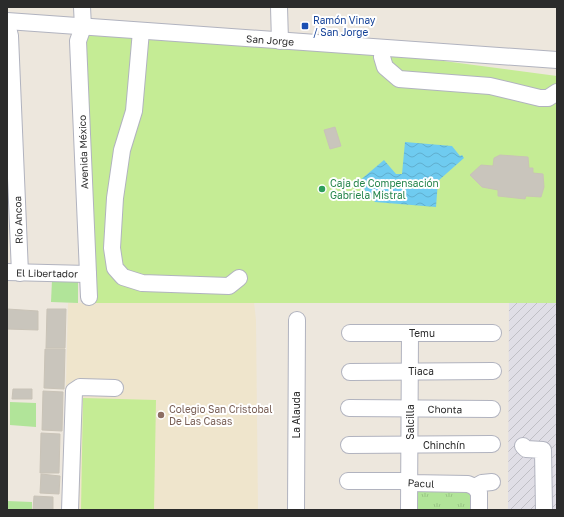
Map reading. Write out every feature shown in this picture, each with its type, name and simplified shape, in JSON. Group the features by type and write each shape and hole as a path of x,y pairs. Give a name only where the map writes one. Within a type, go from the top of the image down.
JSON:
{"street":[{"name":"Avenida México","path":"82,7 83,27 78,41 89,297"},
{"path":"279,7 280,41"},
{"name":"San Jorge","path":"7,21 557,60"},
{"name":"Río Ancoa","path":"7,24 10,36 13,272"},
{"path":"141,31 134,111 122,150 115,198 112,248 115,268 123,277 142,283 229,286 239,278"},
{"path":"383,48 382,57 385,67 399,79 490,86 540,98 548,98 557,92"},
{"name":"El Libertador","path":"13,272 88,274"},
{"name":"La Alauda","path":"296,510 297,320"},
{"name":"Temu","path":"350,333 493,333"},
{"name":"Salcilla","path":"409,510 410,333"},
{"name":"Tiaca","path":"350,372 493,371"},
{"path":"70,510 74,391 80,387 115,388"},
{"name":"Chonta","path":"349,408 492,409"},
{"name":"Chinchín","path":"349,445 492,444"},
{"path":"523,446 526,449 543,450 544,510"},
{"name":"Pacul","path":"348,481 401,481 409,483 468,484 475,487 482,483 492,482"},
{"path":"475,487 479,493 479,510"}],"shaded area":[{"name":"Colegio San Cristobal De Las Casas","path":"254,302 256,320 258,510 63,510 68,303"},
{"path":"509,303 557,303 557,510 508,510"}],"green space":[{"name":"Caja de Compensación Gabriela Mistral","path":"82,35 383,53 557,76 557,303 92,303"},
{"path":"52,280 78,281 78,303 51,302"},
{"path":"83,398 156,400 154,510 81,510"},
{"path":"10,402 36,403 36,427 10,425"},
{"path":"417,490 470,492 470,510 416,510"},
{"path":"7,501 32,502 32,510 7,510"}],"water":[{"name":"Caja de Compensación Gabriela Mistral","path":"405,142 452,146 460,156 462,155 464,158 438,181 436,207 375,202 358,182 384,160 396,174 402,174"}],"building":[{"path":"335,127 341,146 330,149 324,130"},
{"path":"500,155 528,157 529,168 533,168 533,173 543,174 544,187 541,197 526,196 525,199 498,196 498,190 482,187 470,175 481,165 493,166 494,158"},
{"path":"7,309 38,311 38,330 7,329"},
{"path":"47,309 66,309 65,348 46,348"},
{"path":"45,349 65,349 64,389 44,388"},
{"path":"13,389 32,389 32,399 12,399"},
{"path":"43,391 63,392 62,431 42,430"},
{"path":"41,433 60,434 59,473 40,473"},
{"path":"41,474 60,476 59,494 40,493"},
{"path":"34,496 53,497 53,510 33,510"}],"place":[{"name":"Ramón Vinay / San Jorge","path":"305,26"},
{"name":"Caja de Compensación Gabriela Mistral","path":"322,189"},
{"name":"Colegio San Cristobal De Las Casas","path":"161,415"}]}
